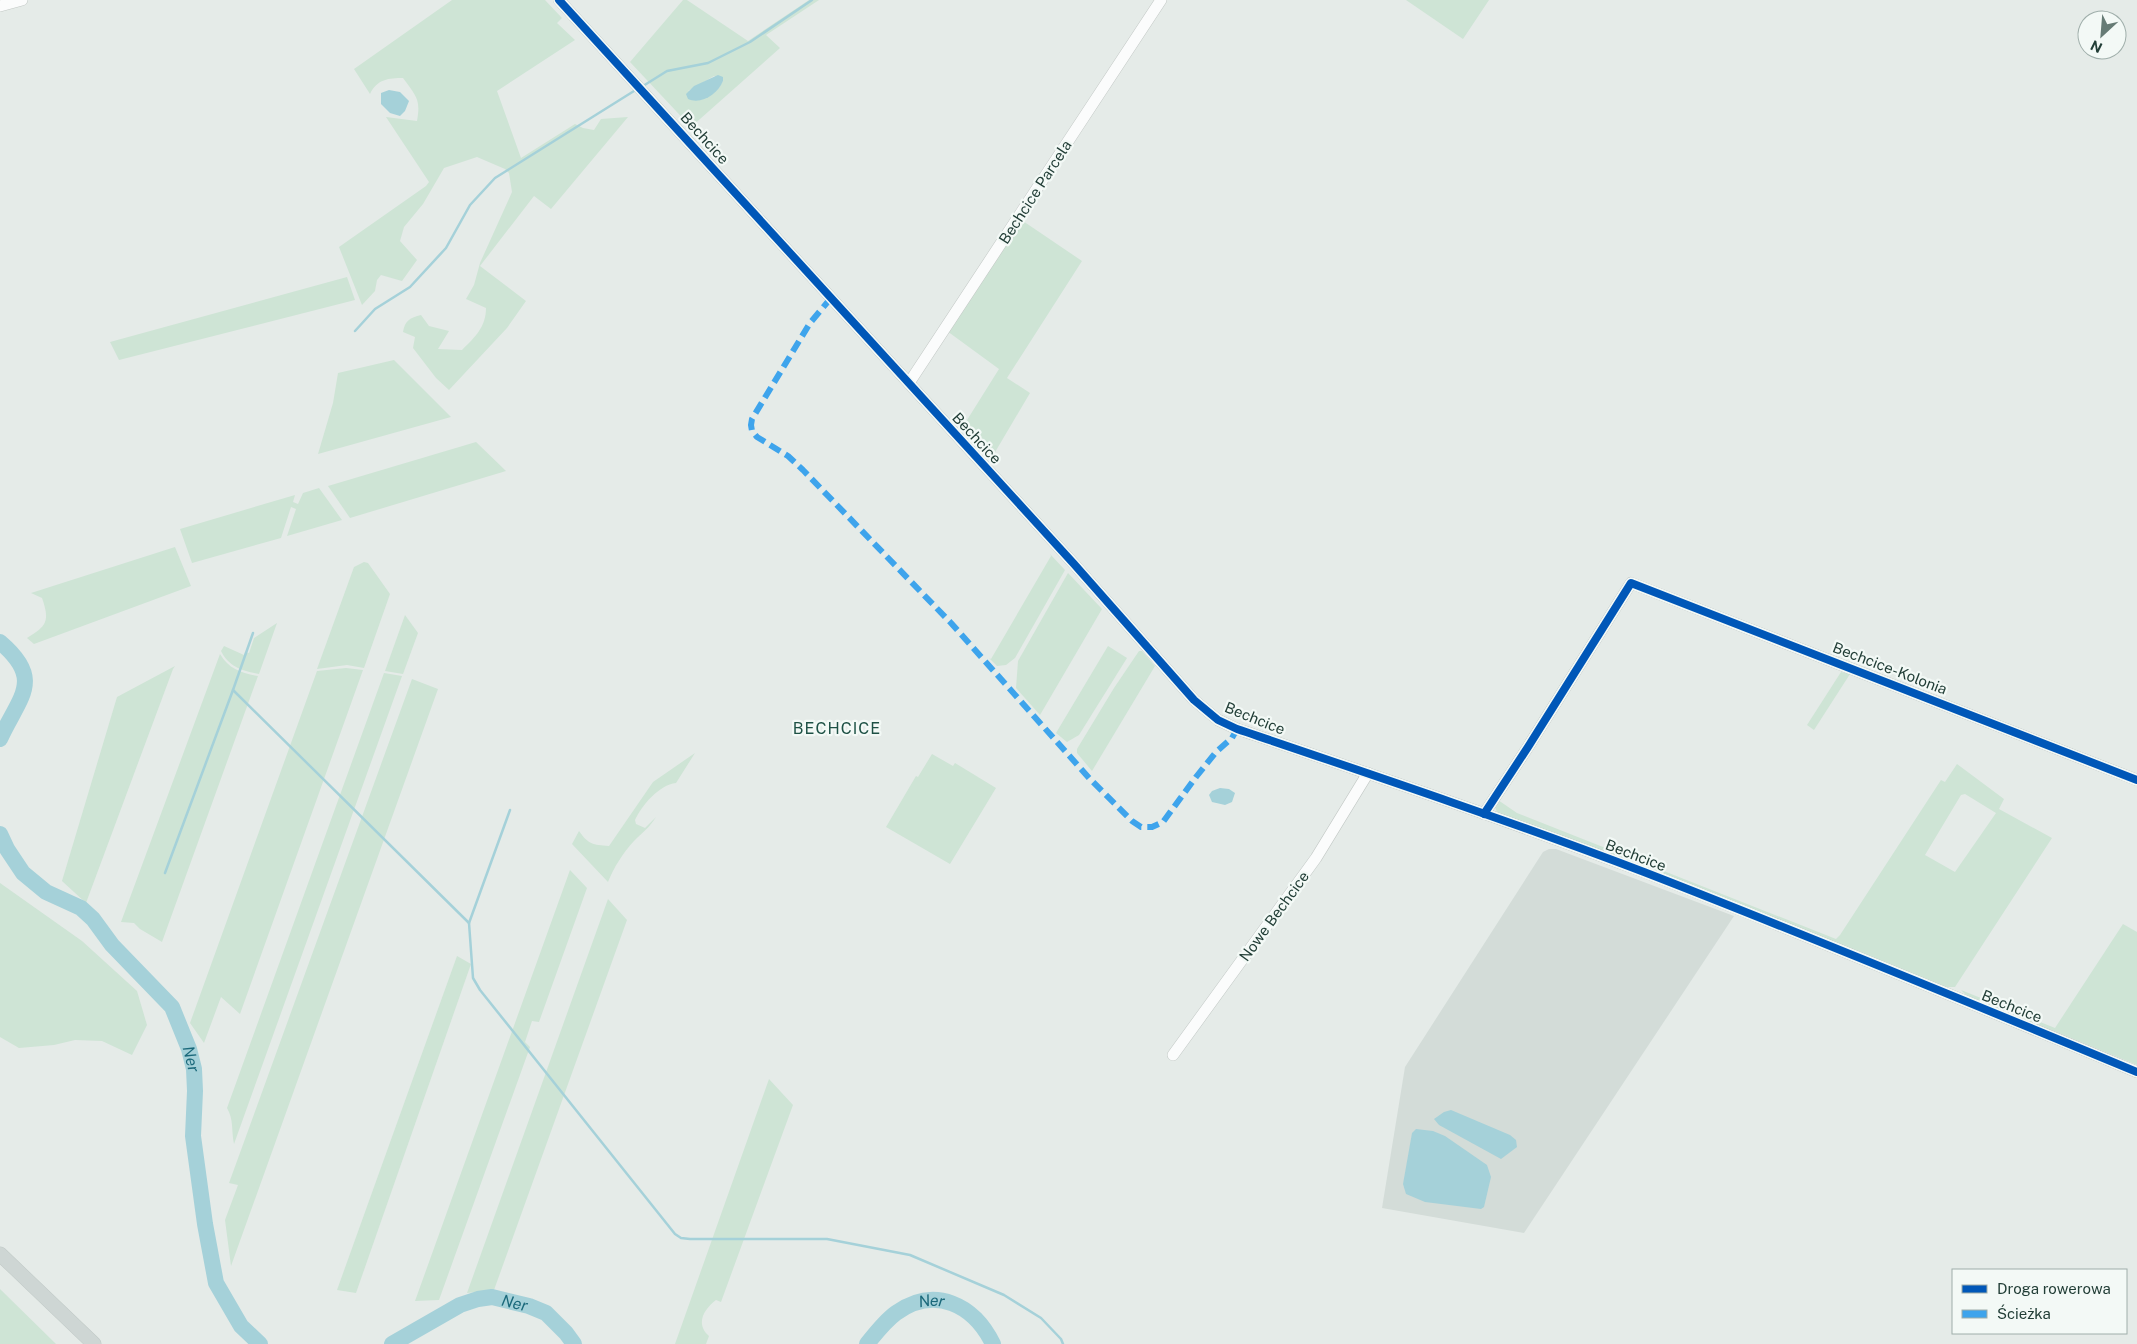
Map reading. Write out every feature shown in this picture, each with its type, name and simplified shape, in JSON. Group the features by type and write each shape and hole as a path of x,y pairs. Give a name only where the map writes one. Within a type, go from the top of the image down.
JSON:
{"main road":[{"path":"0,1254 94,1344"}],"street":[{"path":"0,6 22,0"},
{"name":"Bechcice","path":"558,0 909,383 1203,708 1218,720 1238,729 1484,814 1746,912 2137,1072"},
{"name":"Bechcice Parcela","path":"909,383 1161,0"},
{"name":"Bechcice-Kolonia","path":"1484,814 1528,748 1631,583 2137,780"},
{"name":"Nowe Bechcice","path":"1173,1055 1316,858 1368,773"}],"shaded area":[{"path":"1549,849 1556,849 1734,916 1524,1233 1382,1208 1405,1067 1543,852"}],"green space":[{"path":"452,0 545,0 562,18 557,23 575,40 497,91 521,158 575,124 594,130 601,119 628,117 551,209 534,196 480,266 526,301 507,328 449,390 436,378 413,348 415,337 403,332 404,328 409,320 421,315 429,326 449,331 438,349 462,350 479,331 486,315 486,308 466,299 474,285 480,263 512,192 509,173 505,169 477,157 444,168 423,204 404,227 400,241 417,260 402,281 381,275 377,280 375,291 362,305 339,247 429,182 386,117 417,121 418,102 411,89 403,78 393,78 380,82 370,94 354,69"},
{"path":"683,0 687,0 748,41 809,0 819,0 766,35 780,48 691,127 630,62","holes":["714,76 723,81 718,89 688,91"]},
{"path":"1406,0 1489,0 1463,39"},
{"path":"1020,219 1082,261 1007,378 1030,393 991,459 962,428 999,369 947,331"},
{"path":"347,277 355,300 119,360 110,342"},
{"path":"394,360 451,417 318,454 333,403 338,373"},
{"path":"476,442 506,471 350,518 328,486"},
{"path":"319,488 342,520 287,536 296,509 291,507 281,538 192,563 180,529 295,495 293,502 298,504 303,493"},
{"path":"175,547 191,586 34,644 27,638 43,626 46,618 42,598 31,593"},
{"path":"1050,554 1065,570 1015,658 1006,665 997,666 989,658 991,659 1051,556"},
{"path":"364,562 368,563 390,594 364,668 347,665 317,669 354,567"},
{"path":"1068,573 1102,609 1040,715 1016,688 1018,661"},
{"path":"405,615 418,633 403,674 385,671"},
{"path":"277,623 259,674 232,665 221,651 224,646 244,655 245,652 249,653 254,638"},
{"path":"1108,646 1127,658 1079,735 1067,742 1056,733"},
{"path":"1139,651 1142,651 1155,666 1092,771 1077,753 1077,749"},
{"path":"220,654 236,670 258,676 162,942 140,929 134,923 121,922"},
{"path":"175,666 86,903 62,881 117,697"},
{"path":"346,668 363,670 240,1014 221,997 204,1043 190,1023 317,671"},
{"path":"1841,672 1850,674 1814,730 1807,725"},
{"path":"384,673 402,676 234,1144 232,1121 227,1108"},
{"path":"412,679 438,689 231,1266 225,1220 238,1185 229,1183"},
{"path":"695,753 676,783 657,792 642,808 635,820 636,824 645,828 656,817 649,827 626,850 608,882 572,844 579,831 591,843 609,846 653,782"},
{"path":"932,754 953,766 955,763 996,788 950,864 886,827 916,776 918,777"},
{"path":"1957,764 2004,799 1999,809 2052,838 1955,987 1943,987 1497,812 1495,807 1498,800 1517,813 1836,939 1941,780 1945,782","holes":["1965,794 1996,813 1955,872 1925,855 1961,795"]},
{"path":"570,870 587,888 539,1022 532,1021 525,1042 530,1047 439,1300 415,1301"},
{"path":"0,883 82,941 137,991 147,1025 132,1055 102,1041 75,1040 54,1045 19,1048 0,1037"},
{"path":"608,899 627,920 494,1290 467,1293"},
{"path":"2123,924 2137,932 2137,1065 1966,995 1961,990 2055,1028"},
{"path":"457,956 471,964 356,1293 337,1290"},
{"path":"769,1079 793,1105 721,1302 716,1300 703,1317 702,1327 709,1336 706,1344 675,1344"},
{"path":"0,1289 56,1344 0,1344"}],"water":[{"path":"718,75 723,77 723,81 713,94 698,101 688,99 686,94 694,86"},
{"path":"389,90 400,92 409,101 405,111 400,116 390,113 381,104 381,93"},
{"path":"1220,788 1229,789 1235,793 1232,802 1225,805 1212,802 1209,795 1212,791"},
{"path":"1451,1110 1510,1135 1516,1140 1517,1147 1501,1159 1439,1125 1434,1119 1444,1112"},
{"path":"1416,1129 1433,1131 1445,1136 1487,1165 1491,1177 1484,1207 1481,1209 1425,1202 1406,1194 1403,1184 1412,1133"}],"waterway":[{"path":"643,86 667,71 708,63 750,42 812,0"},
{"path":"355,331 375,309 410,287 446,248 470,205 495,178 634,91"},
{"path":"253,633 233,690 469,923"},
{"name":"Ner","path":"0,642 14,655 22,667 25,678 20,700 0,739"},
{"path":"165,873 233,690"},
{"path":"510,810 469,923 473,978 480,990 675,1234 681,1238 690,1239 827,1239 910,1255 1004,1295 1041,1318 1061,1339 1063,1344"},
{"name":"Ner","path":"0,834 7,849 23,873 46,892 81,908 93,919 112,945 172,1007 189,1049 194,1069 193,1136 205,1224 216,1283 241,1326 260,1344"},
{"name":"Ner","path":"392,1344 460,1305 492,1297 529,1306 546,1313 574,1344"},
{"name":"Ner","path":"867,1344 896,1313 911,1305 939,1300 952,1303 964,1310 985,1330 993,1344"}],"marked path":[{"path":"831,298 810,323 752,419 752,431 757,437 788,456 803,470 951,623 1090,779 1132,821 1141,827 1152,827 1163,822 1196,777 1216,752 1232,738 1237,729"}],"cycle path":[{"path":"559,0 1074,564 1194,700 1218,720 1237,729 1492,816 1644,872 1829,945 2137,1072"},
{"path":"1484,814 1631,583 2137,780"}],"district":[{"name":"BECHCICE","path":"837,728"}]}
